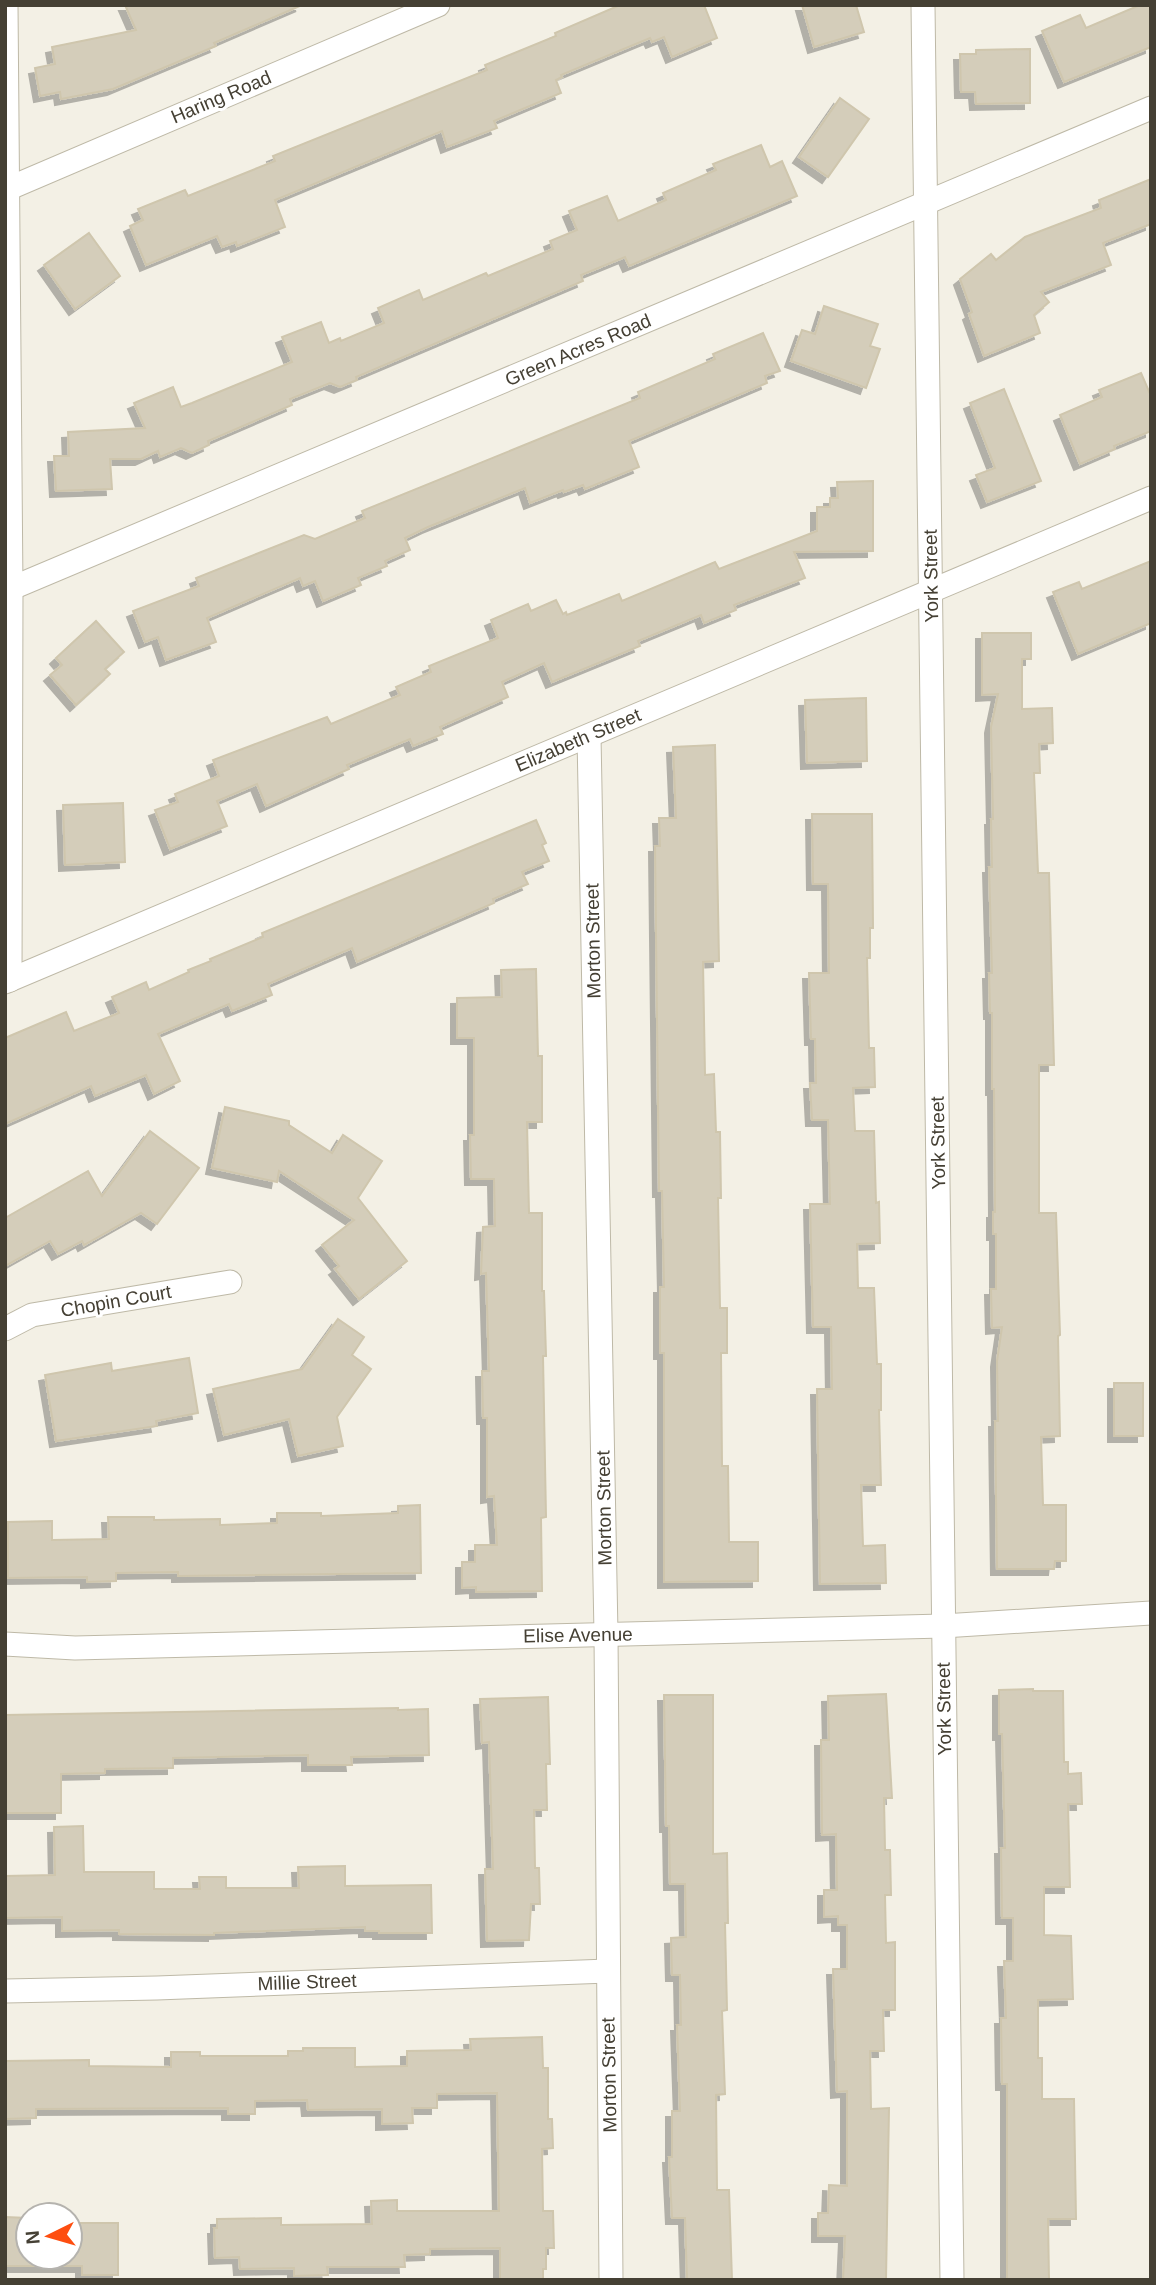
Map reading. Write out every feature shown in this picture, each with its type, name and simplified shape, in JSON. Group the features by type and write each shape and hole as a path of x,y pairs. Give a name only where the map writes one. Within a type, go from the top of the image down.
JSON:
{"street":[{"path":"6,5 8,981"},
{"name":"Haring Road","path":"7,189 438,5"},
{"name":"York Street","path":"923,5 952,2280"},
{"name":"Green Acres Road","path":"8,590 1151,108"},
{"name":"Elizabeth Street","path":"8,981 1151,498"},
{"name":"Morton Street","path":"589,736 606,1634 611,2280"},
{"name":"Chopin Court","path":"5,1329 32,1315 230,1282"},
{"name":"Elise Avenue","path":"5,1644 75,1648 943,1626 1151,1613"},
{"name":"Millie Street","path":"5,1991 608,1971"}],"building":[{"path":"125,5 302,5 214,43 216,46 113,89 61,99 60,92 40,96 35,68 55,64 52,47 136,30"},
{"path":"620,5 704,5 717,38 672,57 664,37 652,42 650,38 561,75 562,77 556,80 561,93 494,121 497,128 447,147 442,131 275,200 285,227 237,246 236,242 222,247 217,236 146,265 130,226 143,220 138,209 185,190 188,196 275,161 273,156 487,70 485,65 556,36 555,33"},
{"path":"802,5 856,5 864,32 814,47"},
{"path":"1140,5 1151,5 1151,47 1064,82 1042,31 1080,15 1086,28"},
{"path":"1030,49 1030,103 976,104 975,92 961,92 960,54 976,54 976,50"},
{"path":"840,98 869,119 828,177 799,157"},
{"path":"761,145 770,167 782,161 797,196 629,266 625,257 581,275 583,281 356,377 357,380 340,387 330,383 290,399 292,405 208,441 209,445 192,453 181,448 160,457 158,451 141,459 110,459 112,489 56,491 54,456 69,456 68,432 145,428 134,403 173,387 181,407 292,362 282,337 321,322 329,343 340,338 341,341 384,323 378,308 419,290 423,300 486,273 488,276 553,249 550,241 577,230 569,211 607,196 618,221 666,200 663,193 716,170 713,164"},
{"path":"1151,179 1151,224 1103,243 1111,265 1041,292 1049,302 1034,315 1040,333 984,356 960,279 991,254 996,260 1025,237 1101,208 1099,200"},
{"path":"89,233 120,276 75,309 44,265"},
{"path":"824,306 878,324 870,346 880,349 866,388 791,361 802,330 815,334"},
{"path":"763,333 780,371 765,376 767,383 629,441 639,467 585,489 583,485 564,492 563,490 530,503 525,488 428,527 405,538 410,550 385,561 387,566 358,578 361,585 323,601 315,581 303,586 300,578 207,618 216,642 166,660 158,637 145,642 133,611 199,586 196,578 304,535 315,539 365,518 362,511 640,398 638,392 715,359 713,354"},
{"path":"1141,373 1151,396 1151,431 1080,464 1060,415 1102,397 1099,390"},
{"path":"1004,389 1041,481 987,502 976,475 995,468 970,403"},
{"path":"873,481 873,551 794,552 805,578 734,605 736,610 704,623 701,615 638,641 640,646 552,682 544,663 502,682 508,697 440,727 443,734 413,746 410,739 347,765 349,769 266,806 257,784 217,801 227,826 170,849 155,810 178,802 175,794 219,776 213,760 327,717 331,724 400,695 396,687 431,672 429,666 498,638 491,620 528,604 531,611 556,600 563,614 566,612 567,615 619,594 622,601 715,562 719,569 817,531 817,507 830,507 830,498 838,498 837,482"},
{"path":"1151,561 1151,623 1078,654 1053,592 1079,582 1082,589"},
{"path":"96,621 124,652 105,669 110,674 76,705 50,675 62,665 56,658"},
{"path":"982,633 1031,633 1031,659 1022,659 1022,709 1052,708 1053,743 1039,744 1040,773 1034,773 1038,873 1049,873 1054,1065 1039,1065 1039,1213 1056,1213 1060,1335 1060,1436 1041,1437 1043,1505 1066,1505 1066,1561 1055,1561 1054,1569 997,1569 995,1421 998,1421 997,1361 1002,1327 992,1328 991,1289 996,1289 996,1234 993,1234 994,1089 989,973 992,973 989,867 992,867 993,819 991,727 998,694 982,695"},
{"path":"866,698 867,761 807,763 805,700"},
{"path":"715,745 719,961 703,962 705,1075 714,1074 716,1132 720,1132 720,1308 727,1308 727,1353 721,1353 722,1466 728,1466 729,1542 758,1542 758,1581 664,1582 664,1353 660,1353 660,1287 664,1287 662,1191 659,1191 655,846 660,846 659,818 676,818 673,747"},
{"path":"123,803 125,862 65,865 63,805"},
{"path":"812,814 872,814 873,928 870,928 870,958 867,958 869,1048 874,1048 875,1087 853,1088 855,1131 874,1131 880,1243 857,1244 858,1288 874,1288 877,1364 881,1364 881,1485 861,1485 863,1546 885,1545 886,1583 820,1584 817,1389 832,1389 831,1327 813,1327 810,1204 830,1204 828,1120 812,1120 810,1083 816,1083 815,1039 811,1039 809,973 829,973 828,884 813,884"},
{"path":"536,820 546,843 542,845 549,861 522,872 528,884 493,899 494,903 357,962 352,948 268,984 272,995 232,1011 229,1004 158,1034 180,1081 154,1094 146,1075 95,1096 91,1086 5,1124 5,1038 66,1012 74,1031 119,1013 112,997 146,982 149,990 211,961 210,959 263,937 262,933"},
{"path":"536,969 538,1056 542,1056 542,1122 527,1122 529,1213 542,1213 542,1291 546,1356 543,1356 546,1517 541,1518 542,1591 476,1592 476,1587 462,1588 462,1562 475,1562 475,1545 497,1545 494,1496 487,1497 487,1418 483,1418 482,1371 489,1371 486,1273 481,1274 483,1227 495,1226 494,1179 471,1179 474,1038 457,1038 457,998 502,997 501,970"},
{"path":"225,1107 289,1121 289,1125 332,1153 343,1135 382,1161 358,1198 407,1261 359,1299 335,1269 339,1266 322,1245 354,1220 279,1171 277,1182 212,1168"},
{"path":"150,1131 199,1168 157,1224 141,1213 84,1245 82,1241 58,1254 50,1241 5,1266 5,1218 88,1171 102,1196"},
{"path":"338,1319 364,1337 352,1355 371,1369 337,1417 343,1446 298,1456 289,1419 224,1435 213,1389 302,1369"},
{"path":"189,1358 198,1413 156,1421 157,1426 56,1441 45,1375 111,1363 112,1371"},
{"path":"1114,1383 1143,1383 1143,1436 1114,1436"},
{"path":"420,1505 421,1573 178,1576 178,1572 116,1573 116,1581 87,1582 87,1577 8,1578 8,1522 52,1521 52,1540 109,1539 108,1517 154,1517 154,1520 220,1519 220,1525 277,1523 277,1513 321,1513 321,1516 398,1513 398,1506"},
{"path":"999,1690 1063,1691 1064,1762 1068,1762 1068,1774 1081,1773 1082,1804 1068,1804 1070,1887 1044,1887 1044,1935 1071,1936 1073,1999 1038,2000 1038,2058 1042,2058 1042,2099 1074,2099 1076,2219 1048,2219 1049,2280 1007,2280 1007,2084 1002,2084 1001,2018 1006,2018 1004,1961 1013,1961 1013,1918 1002,1918 1001,1848 1005,1848"},
{"path":"886,1694 892,1798 884,1798 885,1850 890,1850 891,1895 885,1895 886,1943 895,1942 895,2010 883,2010 884,2051 870,2051 871,2109 889,2108 886,2280 843,2280 845,2236 818,2236 818,2213 828,2213 829,2185 847,2186 847,2091 837,2092 833,1969 847,1969 847,1925 838,1925 838,1916 824,1917 824,1890 837,1890 836,1834 822,1835 821,1740 829,1740 828,1696"},
{"path":"664,1695 713,1695 713,1854 727,1853 728,1923 725,1923 727,2010 722,2011 725,2094 716,2095 717,2190 729,2190 732,2280 687,2280 685,2218 672,2218 669,2157 672,2157 672,2111 680,2111 677,2025 681,2025 680,1975 672,1975 671,1938 686,1937 685,1884 670,1884 669,1826 666,1826"},
{"path":"548,1697 550,1764 546,1764 547,1810 534,1810 535,1868 539,1868 540,1904 531,1904 529,1940 487,1941 485,1869 493,1869 489,1742 482,1743 480,1699"},
{"path":"428,1709 429,1755 351,1757 352,1765 308,1765 308,1755 173,1758 173,1768 105,1769 105,1773 61,1774 61,1813 5,1813 5,1715"},
{"path":"83,1826 84,1872 154,1872 154,1889 200,1889 199,1877 226,1877 226,1888 299,1888 298,1867 345,1866 345,1886 431,1885 432,1933 379,1933 365,1931 365,1927 214,1935 119,1934 119,1930 62,1931 62,1917 5,1918 5,1876 55,1875 54,1827"},
{"path":"542,2037 543,2068 548,2068 548,2119 552,2119 553,2148 542,2149 543,2211 553,2211 554,2248 546,2248 543,2280 500,2280 500,2248 430,2249 430,2254 404,2255 405,2267 327,2267 328,2275 294,2276 294,2268 240,2269 239,2257 215,2258 214,2228 217,2228 217,2219 281,2218 281,2225 372,2224 371,2201 397,2200 397,2211 499,2211 497,2093 437,2094 437,2108 412,2108 413,2123 382,2124 382,2109 308,2110 307,2100 255,2101 255,2114 228,2114 228,2108 36,2109 36,2118 5,2119 5,2061 89,2060 89,2066 171,2067 171,2052 200,2052 200,2056 288,2056 288,2051 303,2051 303,2048 355,2048 355,2067 407,2066 407,2051 471,2050 470,2039"},
{"path":"5,2217 14,2217 14,2266 5,2266"},
{"path":"84,2223 118,2223 118,2275 82,2275"}]}
